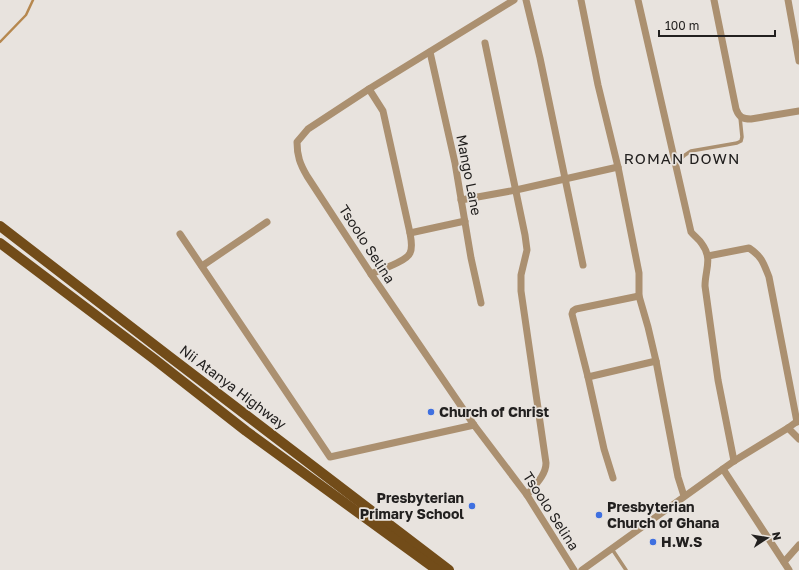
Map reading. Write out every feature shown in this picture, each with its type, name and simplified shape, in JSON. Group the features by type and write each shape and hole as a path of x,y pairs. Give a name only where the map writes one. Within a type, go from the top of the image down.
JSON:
{"main road":[{"name":"Nii Atanya Highway","path":"0,226 450,570"},
{"path":"0,243 154,359 246,431 437,570"}],"street":[{"name":"Tsoolo Selina","path":"514,0 368,89 308,129 297,142 297,146 300,163 307,176 371,274 474,425 528,495 574,570"},
{"path":"526,0 540,58 582,265"},
{"path":"581,0 598,85 618,167 639,273 639,296 656,361 678,477 684,496"},
{"path":"638,0 691,232 701,243 708,256 708,269 705,278 705,286 718,380 734,460"},
{"path":"714,0 736,109 740,117 750,119 799,111"},
{"path":"788,0 799,61"},
{"path":"485,43 528,250 520,291 546,463 546,469 528,495"},
{"name":"Mango Lane","path":"430,52 455,163 471,258 481,303"},
{"path":"368,89 383,110 412,248 411,252 405,259 371,274"},
{"path":"462,200 564,180 618,167"},
{"path":"410,233 465,221"},
{"path":"202,266 268,222"},
{"path":"180,234 330,457 474,425"},
{"path":"582,570 734,460 798,421 768,277 762,261 748,248 708,256"},
{"path":"613,478 604,449 572,314 576,309 639,296"},
{"path":"588,377 656,361"},
{"path":"788,428 799,439"},
{"path":"723,469 789,570"},
{"path":"784,562 799,544"}],"lane":[{"path":"676,163 691,151 737,144 741,141 742,137 740,117"},
{"path":"612,549 626,570"}],"waterway":[{"path":"0,42 26,15 33,0"}],"place":[{"name":"Church of Christ","path":"431,412"},
{"name":"Presbyterian Primary School","path":"472,506"},
{"name":"Presbyterian Church of Ghana","path":"599,515"},
{"name":"H.W.S","path":"653,542"}],"district":[{"name":"ROMAN DOWN","path":"682,159"}]}
